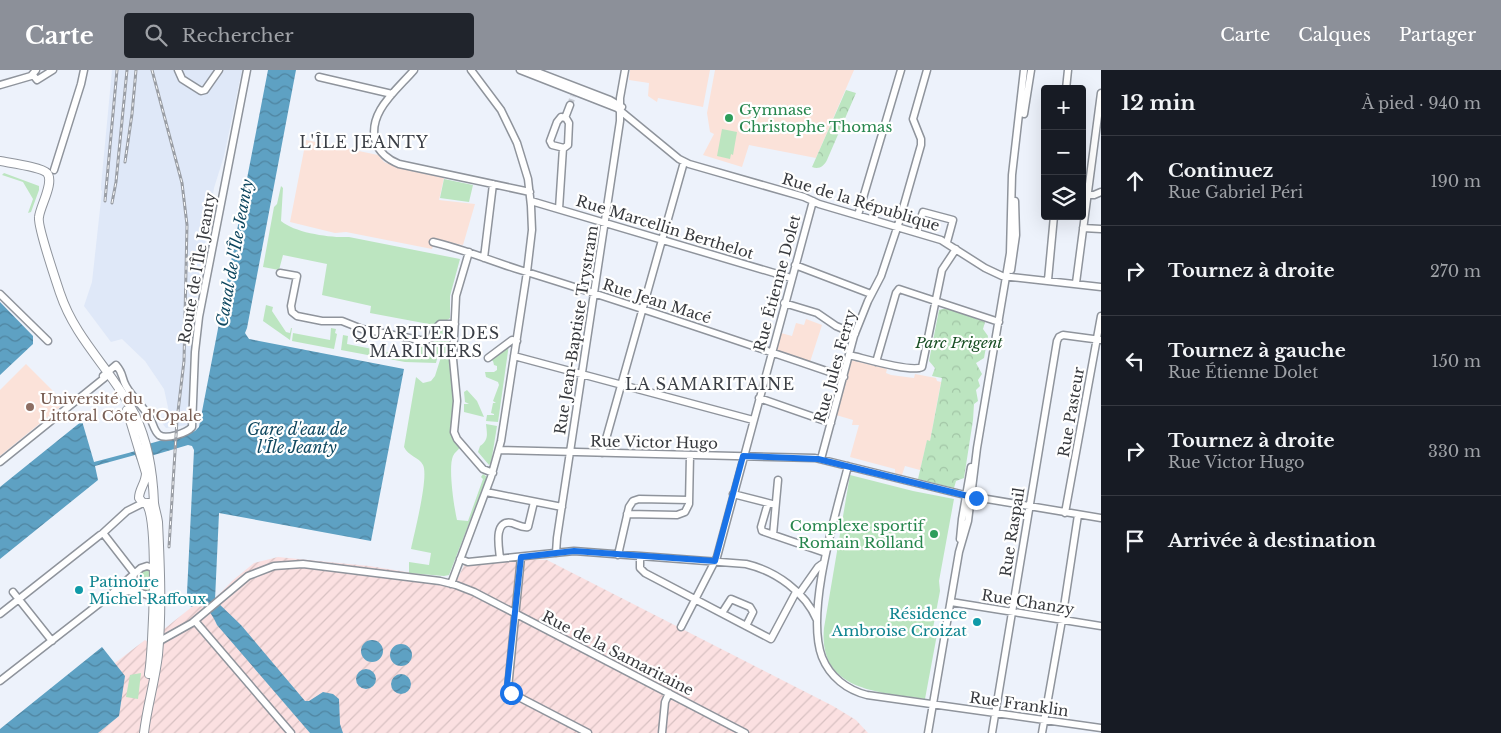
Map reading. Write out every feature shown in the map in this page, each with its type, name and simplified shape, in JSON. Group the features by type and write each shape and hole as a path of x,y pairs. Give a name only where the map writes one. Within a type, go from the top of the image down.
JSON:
{"main road":[{"path":"0,161 42,170 46,172 49,178 48,190 39,217 67,312 127,410 141,443 146,462 157,516 160,576 155,615 156,664 144,733"},
{"path":"146,462 146,479 139,498 145,503 151,513 157,593"},
{"path":"140,491 147,487 154,494"},
{"path":"145,503 151,503 154,494"},
{"path":"140,733 155,643"}],"street":[{"path":"0,85 32,74 37,80 53,70"},
{"path":"54,170 84,70"},
{"path":"178,70 182,79 201,91 205,90 219,70"},
{"name":"Route de l'Île Jeanty","path":"106,375 116,365 122,374 126,386 149,416 158,434 168,436 192,428 195,352 199,317 247,70"},
{"path":"414,70 380,109 374,128 377,144 385,156 399,164 530,192"},
{"path":"451,584 493,473 499,450 532,235 531,200 523,159 509,124 496,102 471,70"},
{"name":"Rue de la République","path":"520,70 574,94 620,107"},
{"name":"Rue de la République","path":"532,70 608,99 684,162 858,215 900,221 916,232 946,242 988,270 1008,276 1101,286"},
{"name":"Rue Jean-Baptiste Trystram","path":"620,107 626,70"},
{"name":"Rue Jean-Baptiste Trystram","path":"556,553 626,70"},
{"path":"858,215 901,70"},
{"name":"Rue Jules Ferry","path":"821,459 855,334 871,294 881,276 900,221 922,143 913,122 913,117 926,70"},
{"path":"1008,276 1013,170 1024,70"},
{"path":"928,733 969,496 971,467 977,448 1016,235 1015,192 1030,70"},
{"path":"1066,85 1068,70"},
{"path":"319,77 392,94"},
{"path":"608,99 616,98 621,93"},
{"path":"1076,283 1101,93"},
{"path":"565,118 570,105"},
{"path":"561,117 565,118 569,123 569,142 568,147 563,148 552,145 550,140 558,120 561,117"},
{"path":"559,209 563,148"},
{"path":"602,454 684,162"},
{"path":"484,258 492,184"},
{"path":"1088,195 1101,192"},
{"name":"Rue Marcellin Berthelot","path":"531,200 791,278"},
{"name":"Rue Étienne Dolet","path":"682,627 715,561 813,201"},
{"path":"916,232 923,212 953,220 946,242"},
{"path":"1048,280 1054,220"},
{"path":"1083,228 1101,229"},
{"name":"Rue Jean Macé","path":"433,242 470,252 844,377"},
{"path":"849,355 915,369 922,367 942,269 956,249"},
{"path":"470,252 456,292 453,359 457,401 454,434 483,469 493,473"},
{"path":"795,265 871,294"},
{"path":"280,273 297,276 291,308 298,316 322,321 342,321 362,329 425,341 431,338 440,324 455,324"},
{"path":"876,362 898,290 999,320"},
{"path":"0,294 48,341"},
{"path":"784,303 817,313 836,326 855,334"},
{"name":"Rue Pasteur","path":"1066,512 1099,339 1101,316"},
{"name":"Rue Raspail","path":"992,733 1056,343 1060,336 1065,335 1099,339"},
{"path":"488,358 512,340 517,341"},
{"path":"514,356 753,420"},
{"path":"0,462 106,375"},
{"path":"759,398 831,424"},
{"name":"Rue Victor Hugo","path":"499,450 602,454 806,457 821,459 969,496 1101,518"},
{"path":"627,514 680,515 687,509 690,455"},
{"path":"818,624 823,566 848,466"},
{"path":"773,535 778,480"},
{"path":"0,614 101,534 127,511 140,491"},
{"path":"486,492 562,507"},
{"path":"733,494 775,505"},
{"path":"618,555 631,503 637,499 689,500"},
{"path":"500,558 498,536 502,527 505,524 511,523 523,528 528,527 534,502"},
{"path":"127,511 145,503"},
{"path":"768,503 761,529 826,553"},
{"path":"1042,733 1078,514"},
{"path":"101,534 134,573 132,585 149,599 155,615"},
{"path":"460,560 468,562 574,551 739,563 764,569 781,579 810,606 818,624"},
{"path":"142,568 153,553"},
{"path":"640,556 640,566 644,572 771,639 798,593 818,567 822,564 823,566"},
{"path":"521,557 508,690 588,733"},
{"name":"Rue de la Samaritaine","path":"155,643 195,621 251,574 286,564 315,565 451,584 474,592 745,733"},
{"path":"0,681 109,596 134,573 146,566 154,568 160,576"},
{"path":"109,596 125,591 157,593"},
{"path":"13,592 52,641"},
{"path":"722,613 732,599 750,608 752,612 746,626"},
{"name":"Rue Chanzy","path":"950,602 1101,626"},
{"path":"195,621 292,733"},
{"name":"Rue Franklin","path":"818,624 822,657 831,672 845,686 857,692 933,705 1101,728"},
{"path":"662,733 665,702 669,693"}],"shaded area":[{"path":"112,70 242,70 224,156 214,188 195,307 190,365 188,425 166,428 160,420 169,412 164,389 145,361 122,339 111,342 84,306 92,282"},
{"path":"630,70 710,70 703,107 658,98 657,102 648,96 649,83 629,80"},
{"path":"715,70 854,70 816,158 749,145 742,167 703,155 714,134 710,132 707,113"},
{"path":"306,140 378,155 384,162 398,168 444,178 439,200 475,204 463,245 434,240 432,249 346,232 335,233 290,222"},
{"path":"806,319 822,325 810,362 775,349 781,333 792,336 796,323 804,325"},
{"path":"851,360 887,369 886,373 891,375 914,378 915,374 936,378 937,381 941,382 930,441 927,441 920,470 905,466 902,475 895,473 895,469 850,457 859,425 852,425 853,420 836,415"},
{"name":"Université du Littoral Côte d'Opale","path":"26,364 65,403 0,456 0,390"},
{"path":"278,557 369,566 457,580 467,559 547,560 833,706 856,720 868,733 98,733 119,716 115,663 145,640 148,642 193,606 199,604 206,608 232,581 254,563"}],"green space":[{"path":"846,90 856,93 827,160 821,167 812,167"},
{"path":"722,129 737,132 733,155 731,154 730,159 717,156"},
{"path":"4,173 39,186 31,212 28,213 33,199 23,182 2,175"},
{"path":"444,179 473,185 469,202 440,198"},
{"path":"281,186 283,188 281,221 295,229 333,237 349,237 460,259 450,296 450,318 434,325 370,313 371,306 322,295 327,264 283,255 279,270 263,267 274,207 277,204"},
{"path":"266,305 273,307 272,311 286,332 290,333 292,328 290,340 263,321"},
{"name":"Parc Prigent","path":"946,308 985,322 983,329 988,336 984,358 976,363 982,374 978,380 980,386 976,390 978,401 974,404 964,478 956,481 954,488 918,479 927,440 930,441 942,378 932,376 935,368 929,361 939,310"},
{"path":"443,327 450,328 451,331 450,352 440,354 436,363 405,362 341,350 343,335 348,336 347,344 418,358 420,351 417,350 419,343 422,345 433,342"},
{"path":"331,328 336,329 335,333 337,334 334,349 292,341 293,333 330,340"},
{"path":"509,344 498,422 486,421 487,415 494,415 491,413 493,403 496,403 493,401 499,385 498,382 486,377 485,372 497,370 497,366 490,360"},
{"path":"450,356 455,398 452,428 461,447 453,456 451,469 457,520 468,521 483,479 481,477 483,474 487,477 449,575 444,576 409,573 409,562 429,565 431,553 411,549 423,493 424,471 421,462 404,447 416,377 423,383 431,381 435,376 441,357"},
{"path":"467,390 477,401 484,417 464,412 464,404 469,404 465,402 464,392"},
{"path":"486,424 497,426 491,463 489,465 478,452 486,439"},
{"path":"850,475 954,499 939,581 940,591 933,628 938,629 925,699 889,694 855,685 841,677 831,665 825,649 824,628"},
{"path":"144,569 150,571 149,593 139,590 135,584 137,575"},
{"path":"141,673 138,699 126,697 130,675"}],"water":[{"name":"Gare d'eau de l'Île Jeanty","path":"268,70 296,70 245,333 249,339 404,369 371,541 219,513 215,600 241,625 305,701 309,701 323,692 333,694 339,699 340,724 343,733 310,733 217,625 207,609 197,604 191,607 187,593 194,450 192,446 188,445 137,460 135,455 95,466 98,480 0,559 0,487 82,421 94,462 135,451 134,448 195,431 199,427"},
{"path":"0,302 33,336 33,344 0,375"},
{"path":"372,640 380,643 383,651 380,659 372,662 364,659 361,651 364,643"},
{"path":"401,644 409,647 412,655 409,663 401,666 393,663 390,655 393,647"},
{"path":"102,647 125,676 119,716 98,733 0,733 0,729"},
{"path":"366,669 373,672 376,679 373,686 366,689 359,686 356,679 359,672"},
{"path":"401,674 408,677 411,684 408,691 401,694 394,691 391,684 394,677"}],"tunnel":[{"path":"570,105 573,96"}],"railway":[{"path":"105,201 117,70"},
{"path":"112,203 116,182 127,70"},
{"path":"125,162 136,70"},
{"path":"152,70 182,183 187,225 184,361 177,420 169,547"}],"place":[{"name":"Gymnase Christophe Thomas","path":"729,118"},
{"name":"Université du Littoral Côte d'Opale","path":"30,407"},
{"name":"Complexe sportif Romain Rolland","path":"934,534"},
{"name":"Patinoire Michel Raffoux","path":"79,590"},
{"name":"Résidence Ambroise Croizat","path":"977,622"}],"district":[{"name":"L'ÎLE JEANTY","path":"364,142"},
{"name":"QUARTIER DES MARINIERS","path":"426,342"},
{"name":"LA SAMARITAINE","path":"710,384"}],"route":[{"path":"511,693 507,685 521,557 574,551 715,561 743,456 806,457 818,459 976,498"}],"water label":[{"name":"Canal de l'Île Jeanty","path":"234,253"}]}
